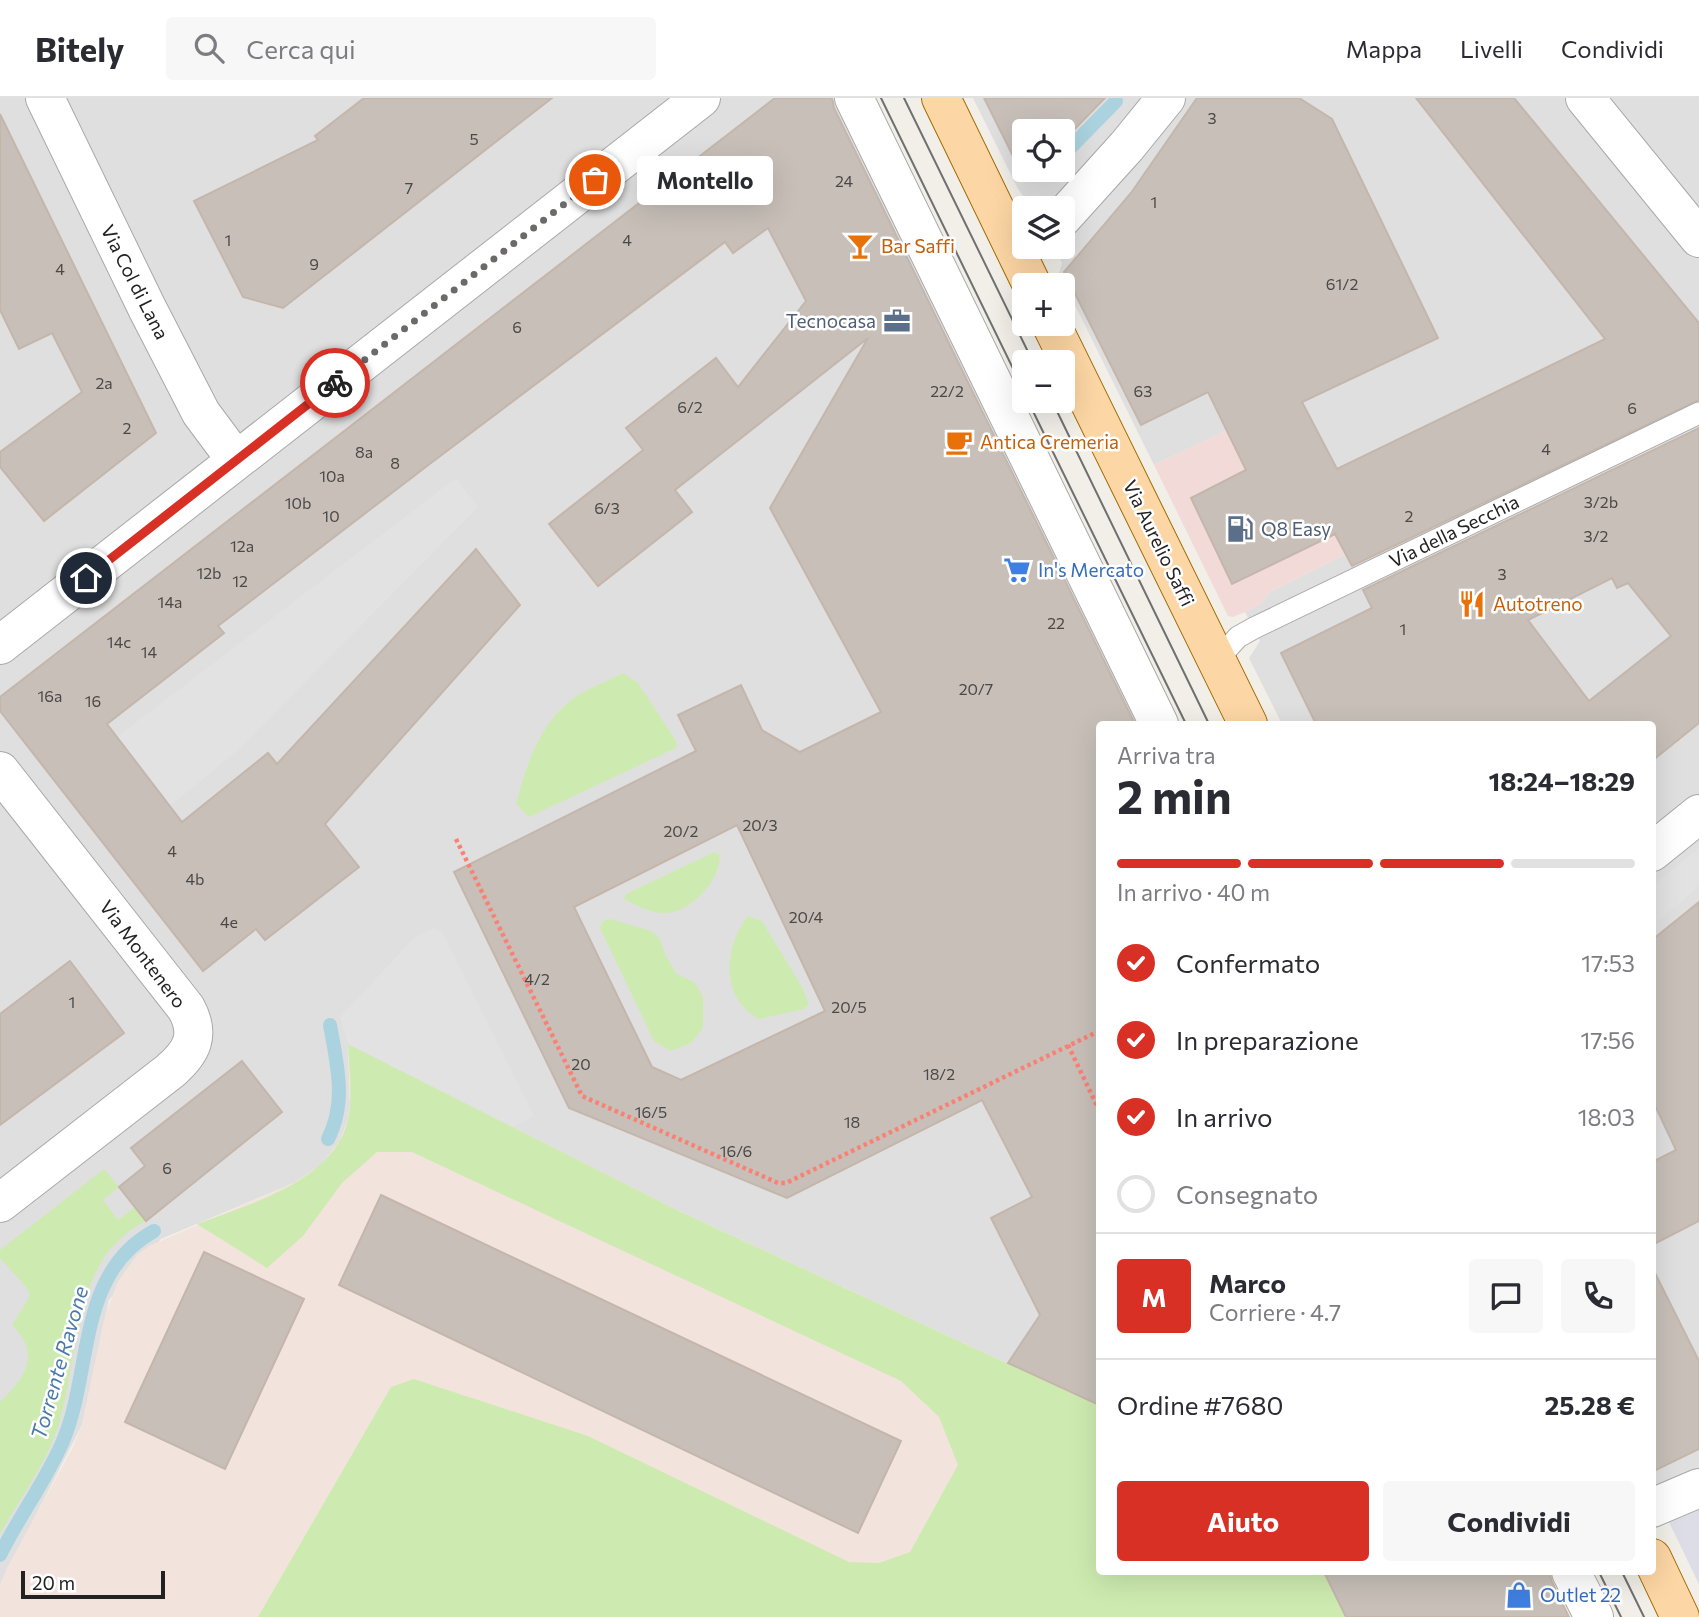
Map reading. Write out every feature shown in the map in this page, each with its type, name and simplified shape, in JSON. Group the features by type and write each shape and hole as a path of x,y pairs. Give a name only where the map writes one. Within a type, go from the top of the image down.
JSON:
{"main road":[{"path":"941,98 1012,230"},
{"name":"Via Aurelio Saffi","path":"1057,336 1247,721"},
{"path":"1656,1566 1680,1617"}],"street":[{"name":"Via Col di Lana","path":"45,98 195,401 236,460"},
{"path":"0,645 701,98"},
{"path":"854,98 1158,721"},
{"path":"1075,204 1166,98"},
{"path":"1585,98 1699,238"},
{"name":"Via Montenero","path":"0,771 186,1008 192,1019 195,1040 190,1051 170,1071 0,1203"},
{"path":"1656,849 1699,814"},
{"path":"1656,1506 1699,1488"},
{"path":"1573,1575 1594,1617"}],"lane":[{"name":"Via della Secchia","path":"1217,660 1238,637 1254,628 1699,413"}],"path":[{"path":"456,839 582,1096 778,1183 786,1183 1096,1032"},
{"path":"1068,1045 1096,1104"}],"shaded area":[{"path":"0,98 833,98 1137,721 1096,721 1096,1405 677,1210 348,1045 348,1120 339,1142 321,1165 294,1183 161,1239 109,1300 82,1425 0,1585"},
{"path":"973,98 1699,98 1699,1584 1656,1495 1656,721 1280,721 1249,658 1260,641 1245,612 1262,603 1268,593 1346,554 1286,440 1315,426 1299,396 1154,465 1075,305 1075,273 1059,273 1062,263 1060,259 1075,259 1075,196 1023,196 1015,182 1075,182 1075,119 1012,119 1012,177"},
{"path":"1299,396 1315,426 1287,440 1346,554 1268,593 1262,603 1245,612 1233,617 1228,616 1154,465"},
{"path":"456,478 478,507 238,750 170,806 117,737"},
{"path":"1699,848 1699,887 1656,923 1656,883"},
{"path":"434,928 442,932 534,1116 513,1127 348,1044 340,1017 414,938"},
{"path":"348,1044 677,1210 1096,1405 1096,1575 1325,1575 1346,1617 0,1617 0,1585 7,1568 73,1447 82,1425 104,1320 117,1283 137,1255 149,1246 294,1183 321,1165 339,1142 348,1120"},
{"path":"1699,1510 1699,1584 1670,1523"}],"green space":[{"path":"623,673 638,683 676,741 676,748 529,817 516,804 541,735 570,701"},
{"path":"714,852 720,855 719,865 710,884 686,907 661,913 624,899 626,894"},
{"path":"748,916 762,921 802,987 809,1004 804,1009 759,1019 737,999 732,986 730,956 740,928"},
{"path":"610,919 651,931 660,939 676,973 695,983 703,997 703,1028 691,1043 671,1051 654,1041 600,928 603,921"},
{"path":"348,1044 677,1210 1096,1405 1096,1575 1325,1575 1346,1617 258,1617 391,1387 414,1379 588,1436 849,1562 879,1563 910,1552 958,1465 939,1417 901,1381 412,1152 377,1152 342,1183 303,1236 267,1268 197,1224 286,1188 325,1160 339,1141 348,1120"},
{"path":"104,1169 119,1187 103,1200 118,1220 135,1207 146,1221 121,1238 103,1260 90,1286 81,1314 65,1402 57,1430 38,1470 0,1534 0,1402 17,1384 27,1365 26,1346 12,1325 30,1296 27,1288 0,1258 0,1250"}],"building":[{"path":"364,98 552,98 283,308 243,297 194,201 318,140 315,136"},
{"path":"775,98 832,98 834,108 1134,721 1096,721 1096,1404 1008,1363 1040,1315 991,1218 1032,1197 982,1100 787,1198 569,1108 454,872 696,751 678,715 741,685 762,730 800,752 881,712 770,508 868,338 675,490 692,512 598,586 549,524 643,450 626,428 716,358 738,387 806,301 768,228 733,253 725,242 218,626 224,633 107,724 182,822 268,753 277,764 476,549 520,605 325,824 359,867 265,940 256,929 203,971 0,711 0,697","holes":["737,825 825,1011 681,1080 652,1067 574,907"]},
{"path":"984,98 1105,98 1075,129 1075,119 1012,119 1012,154"},
{"path":"1197,98 1299,98 1332,119 1438,338 1302,402 1337,469 1605,339 1416,98 1514,98 1699,323 1699,400 1352,566 1335,534 1232,584 1191,498 1246,470 1208,392 1141,425 1075,294 1075,273 1064,272 1131,193"},
{"path":"0,114 156,433 44,521 0,467 0,452 82,392 52,333 19,349 0,310"},
{"path":"1699,428 1699,723 1656,758 1656,721 1315,721 1281,653 1372,608 1363,590","holes":["1612,578 1617,588 1628,583 1671,636 1589,701 1528,620"]},
{"path":"1699,902 1699,1221 1656,1243 1656,1160 1676,1150 1656,1108 1656,937"},
{"path":"70,961 124,1033 0,1125 0,1014"},
{"path":"242,1061 282,1112 146,1221 119,1187 145,1166 131,1148"},
{"path":"381,1195 901,1441 858,1533 339,1285"},
{"path":"204,1252 304,1299 225,1469 125,1422"},
{"path":"1656,1275 1699,1361 1699,1449 1656,1470"},
{"path":"1325,1575 1550,1575 1569,1617 1346,1617"}],"waterway":[{"name":"Torrente Ravone","path":"1075,143 1116,101"},
{"name":"Torrente Ravone","path":"328,1139 334,1125 339,1097 330,1025"},
{"name":"Torrente Ravone","path":"0,1555 63,1441 79,1384 90,1326 111,1272 129,1249 154,1231"}],"tram line":[{"path":"881,98 1012,366"},
{"path":"904,98 1027,350"},
{"path":"1034,413 1185,721"},
{"path":"1058,413 1208,721"},
{"path":"1600,1575 1621,1617"},
{"path":"1623,1575 1644,1617"}],"way so far":[{"path":"335,383 595,180"}],"place":[{"name":"Montello","path":"595,180"},
{"name":"Bar Saffi","path":"860,246"},
{"name":"Tecnocasa","path":"897,321"},
{"name":"Antica Cremeria","path":"959,442"},
{"name":"Q8 Easy","path":"1240,529"},
{"name":"In's Mercato","path":"1017,570"},
{"name":"Autotreno","path":"1472,604"},
{"name":"Outlet 22","path":"1519,1595"}],"route":[{"path":"86,578 335,383"}]}
